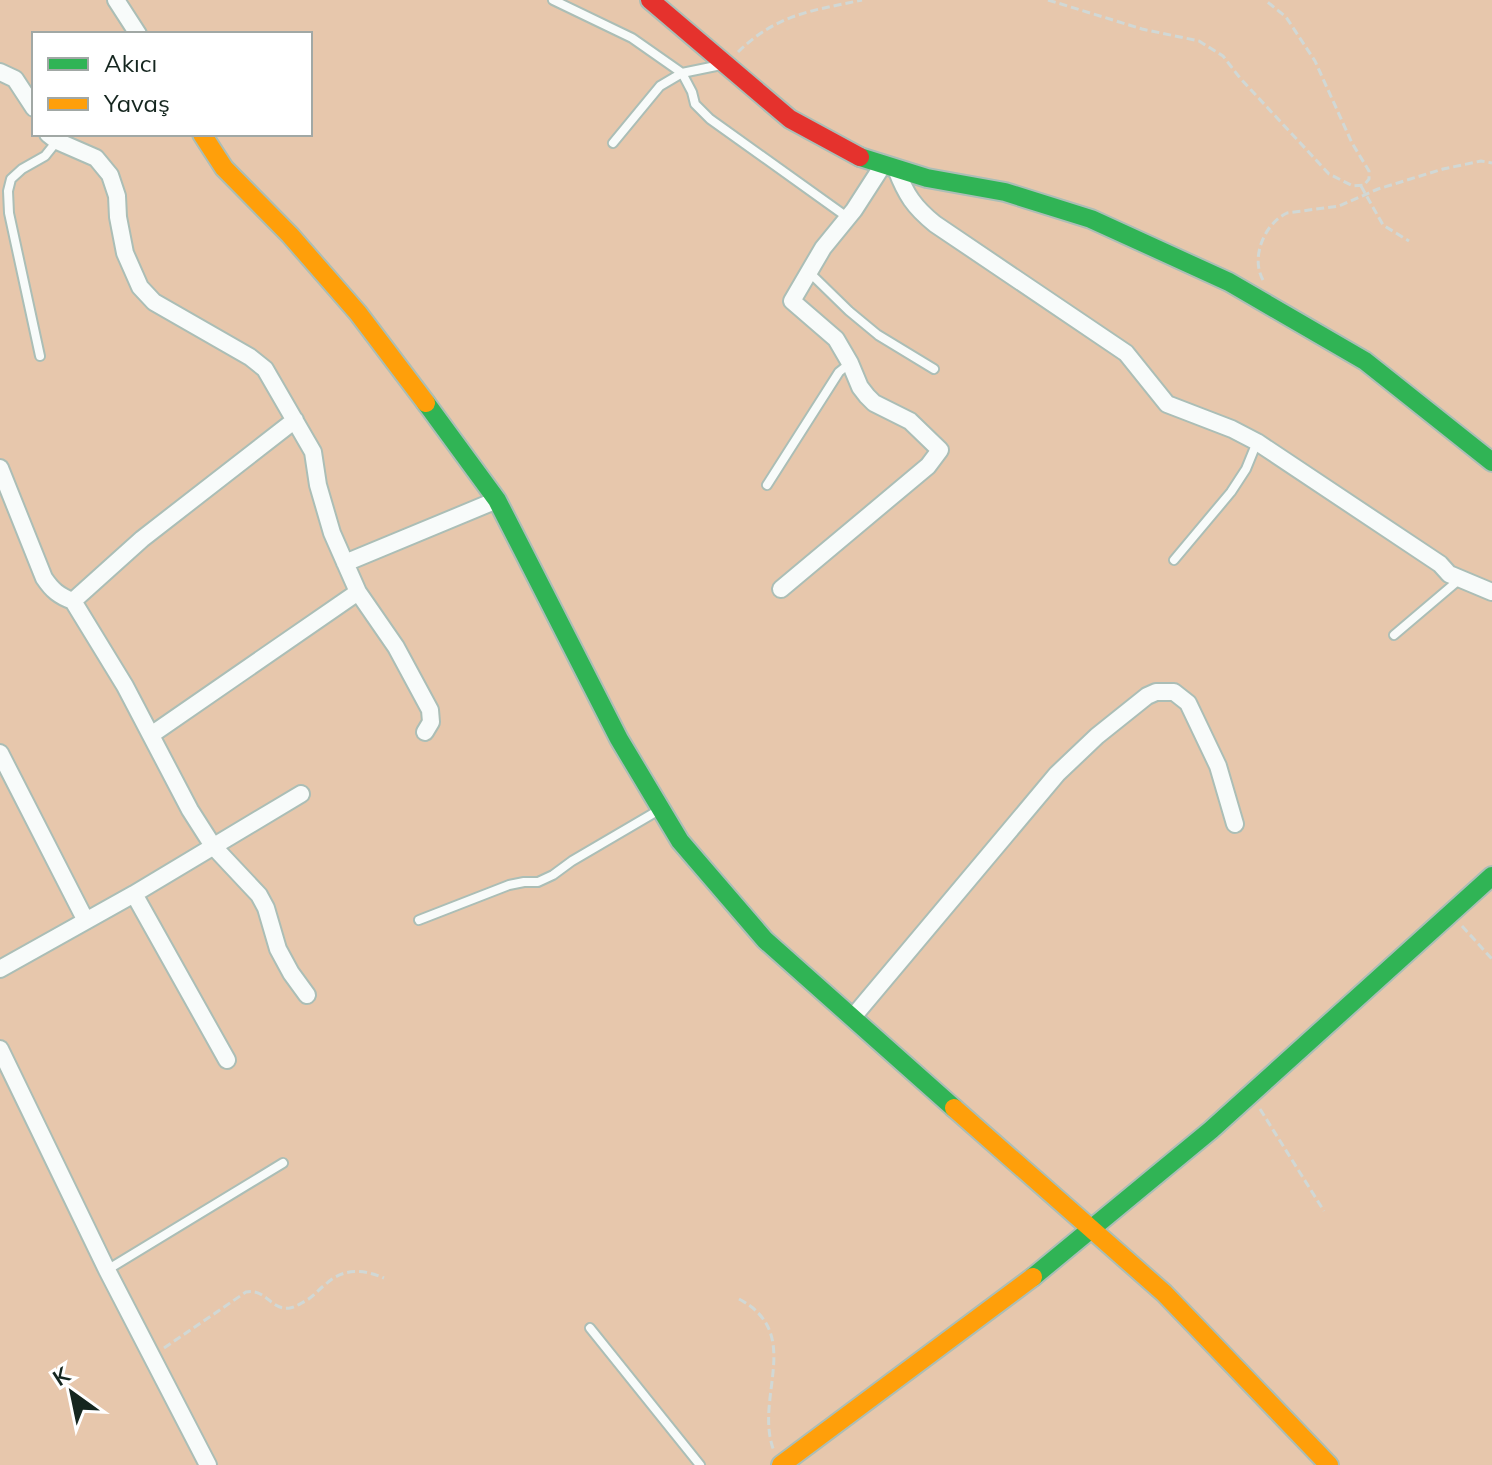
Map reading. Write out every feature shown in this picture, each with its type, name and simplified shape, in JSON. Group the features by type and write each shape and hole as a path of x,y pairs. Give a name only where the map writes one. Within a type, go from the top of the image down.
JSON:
{"street":[{"path":"116,0 137,32"},
{"path":"650,0 790,119 853,155 927,178 1005,192 1091,219 1298,313 1365,361 1492,462"},
{"path":"0,72 15,79 32,105"},
{"path":"203,136 224,168 290,235 358,313 497,500 619,739 680,841 765,940 1164,1293 1329,1465"},
{"path":"53,138 96,158 110,175 117,196 125,253 140,287 154,302 250,357 265,369 313,452 328,521 358,592 396,647 430,710 431,722 425,732"},
{"path":"781,589 928,466 940,450 910,421 874,403 860,387 836,339 792,301 823,248 890,167"},
{"path":"890,167 917,210 1126,353 1167,404 1257,442 1440,564 1449,574 1492,592"},
{"path":"73,601 142,539 295,420"},
{"path":"0,468 44,578 53,591 73,601 125,686 190,810 213,846 259,895 278,949 307,995"},
{"path":"345,563 497,500"},
{"path":"151,735 358,592"},
{"path":"853,1017 1057,774 1097,736 1147,696 1174,692 1188,703 1218,766 1235,824"},
{"path":"0,753 86,921"},
{"path":"0,969 134,894 301,794"},
{"path":"778,1459 1014,1292 1211,1130 1492,876"},
{"path":"134,894 227,1060"},
{"path":"0,1049 107,1270 208,1465"}],"lane":[{"path":"553,0 632,38 682,73 695,104 710,119 855,209"},
{"path":"613,143 660,86 682,73 727,63"},
{"path":"40,356 9,213 8,191 15,174 45,156 53,138"},
{"path":"808,272 878,335 934,369"},
{"path":"767,485 839,372 850,363"},
{"path":"1174,560 1231,492 1246,469 1257,442"},
{"path":"1394,635 1460,579"},
{"path":"419,920 509,885 538,882 661,809"},
{"path":"107,1270 283,1163"},
{"path":"590,1328 700,1465"}],"path":[{"path":"727,63 755,36 789,17 862,0"},
{"path":"1048,0 1142,29 1199,41 1223,56 1329,174 1353,186 1361,186 1367,182 1369,171 1347,134 1315,61 1286,17 1265,0"},
{"path":"1267,284 1259,273 1257,260 1270,226 1277,218 1287,213 1339,206 1378,189 1443,169 1481,161 1492,163"},
{"path":"1361,186 1383,225 1409,241"},
{"path":"1450,913 1492,959"},
{"path":"1250,1094 1324,1211"},
{"path":"152,1356 246,1292 257,1291 272,1304 286,1309 312,1297 328,1281 341,1274 370,1272 384,1278"},
{"path":"739,1299 752,1305 770,1327 775,1351 767,1412 769,1440 778,1459"}],"shaded area":[{"path":"0,0 1492,0 1492,1465 0,1465"}],"traffic: fast":[{"path":"860,157 927,178 1005,192 1091,219 1229,282 1365,361 1492,462"},
{"path":"426,403 497,500 619,739 680,841 765,940 954,1108"},
{"path":"1033,1277 1211,1130 1492,876"}],"traffic: slow":[{"path":"203,136 224,168 290,235 358,313 426,403"},
{"path":"954,1108 1164,1293 1329,1465"},
{"path":"781,1465 1033,1277"}],"traffic: jam":[{"path":"650,0 790,119 860,157"}]}
